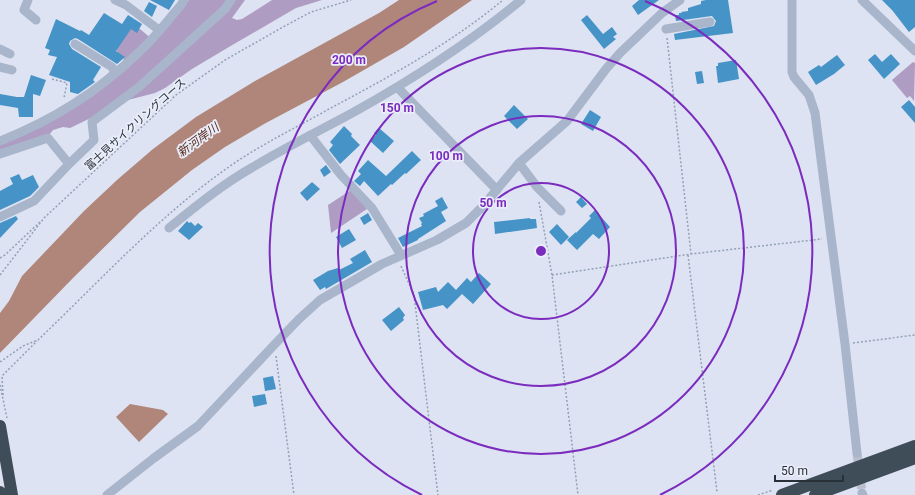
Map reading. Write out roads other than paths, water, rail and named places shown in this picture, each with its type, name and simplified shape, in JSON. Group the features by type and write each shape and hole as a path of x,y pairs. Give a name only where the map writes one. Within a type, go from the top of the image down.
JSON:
{"highway":[{"path":"4,424 12,495"},
{"path":"782,495 915,446"},
{"path":"816,495 915,458"}],"street":[{"path":"28,0 24,10 36,20"},
{"path":"115,0 126,5 159,30"},
{"path":"0,141 37,125 96,89 139,53 184,0"},
{"path":"0,217 34,201 94,140 92,122 139,87 225,9 231,0"},
{"path":"169,228 224,185 252,167 397,87 462,45 521,0"},
{"path":"108,495 154,458 198,426 299,319 320,300 361,276 399,256 437,240 466,223 497,190 519,163 567,121 606,69 620,53 662,13 680,0"},
{"path":"792,0 792,72 809,96 814,109 845,344 857,453"},
{"path":"862,0 915,49"},
{"path":"666,29 710,22"},
{"path":"75,44 112,67 115,73"},
{"path":"0,49 10,54"},
{"path":"0,66 12,70"},
{"path":"397,87 497,190"},
{"path":"310,136 341,175 372,208 399,256"},
{"path":"0,154 48,138 69,164"},
{"path":"519,163 537,187 560,211"}],"water":[{"name":"新河岸川","path":"399,0 472,0 404,47 343,82 264,124 225,147 192,170 140,212 0,353 0,313 9,301 22,276 84,211 117,180 153,149 196,117 255,81 379,13"},
{"path":"130,404 163,410 168,414 139,442 116,417"}],"tunnel":[{"path":"857,453 862,493"}]}
